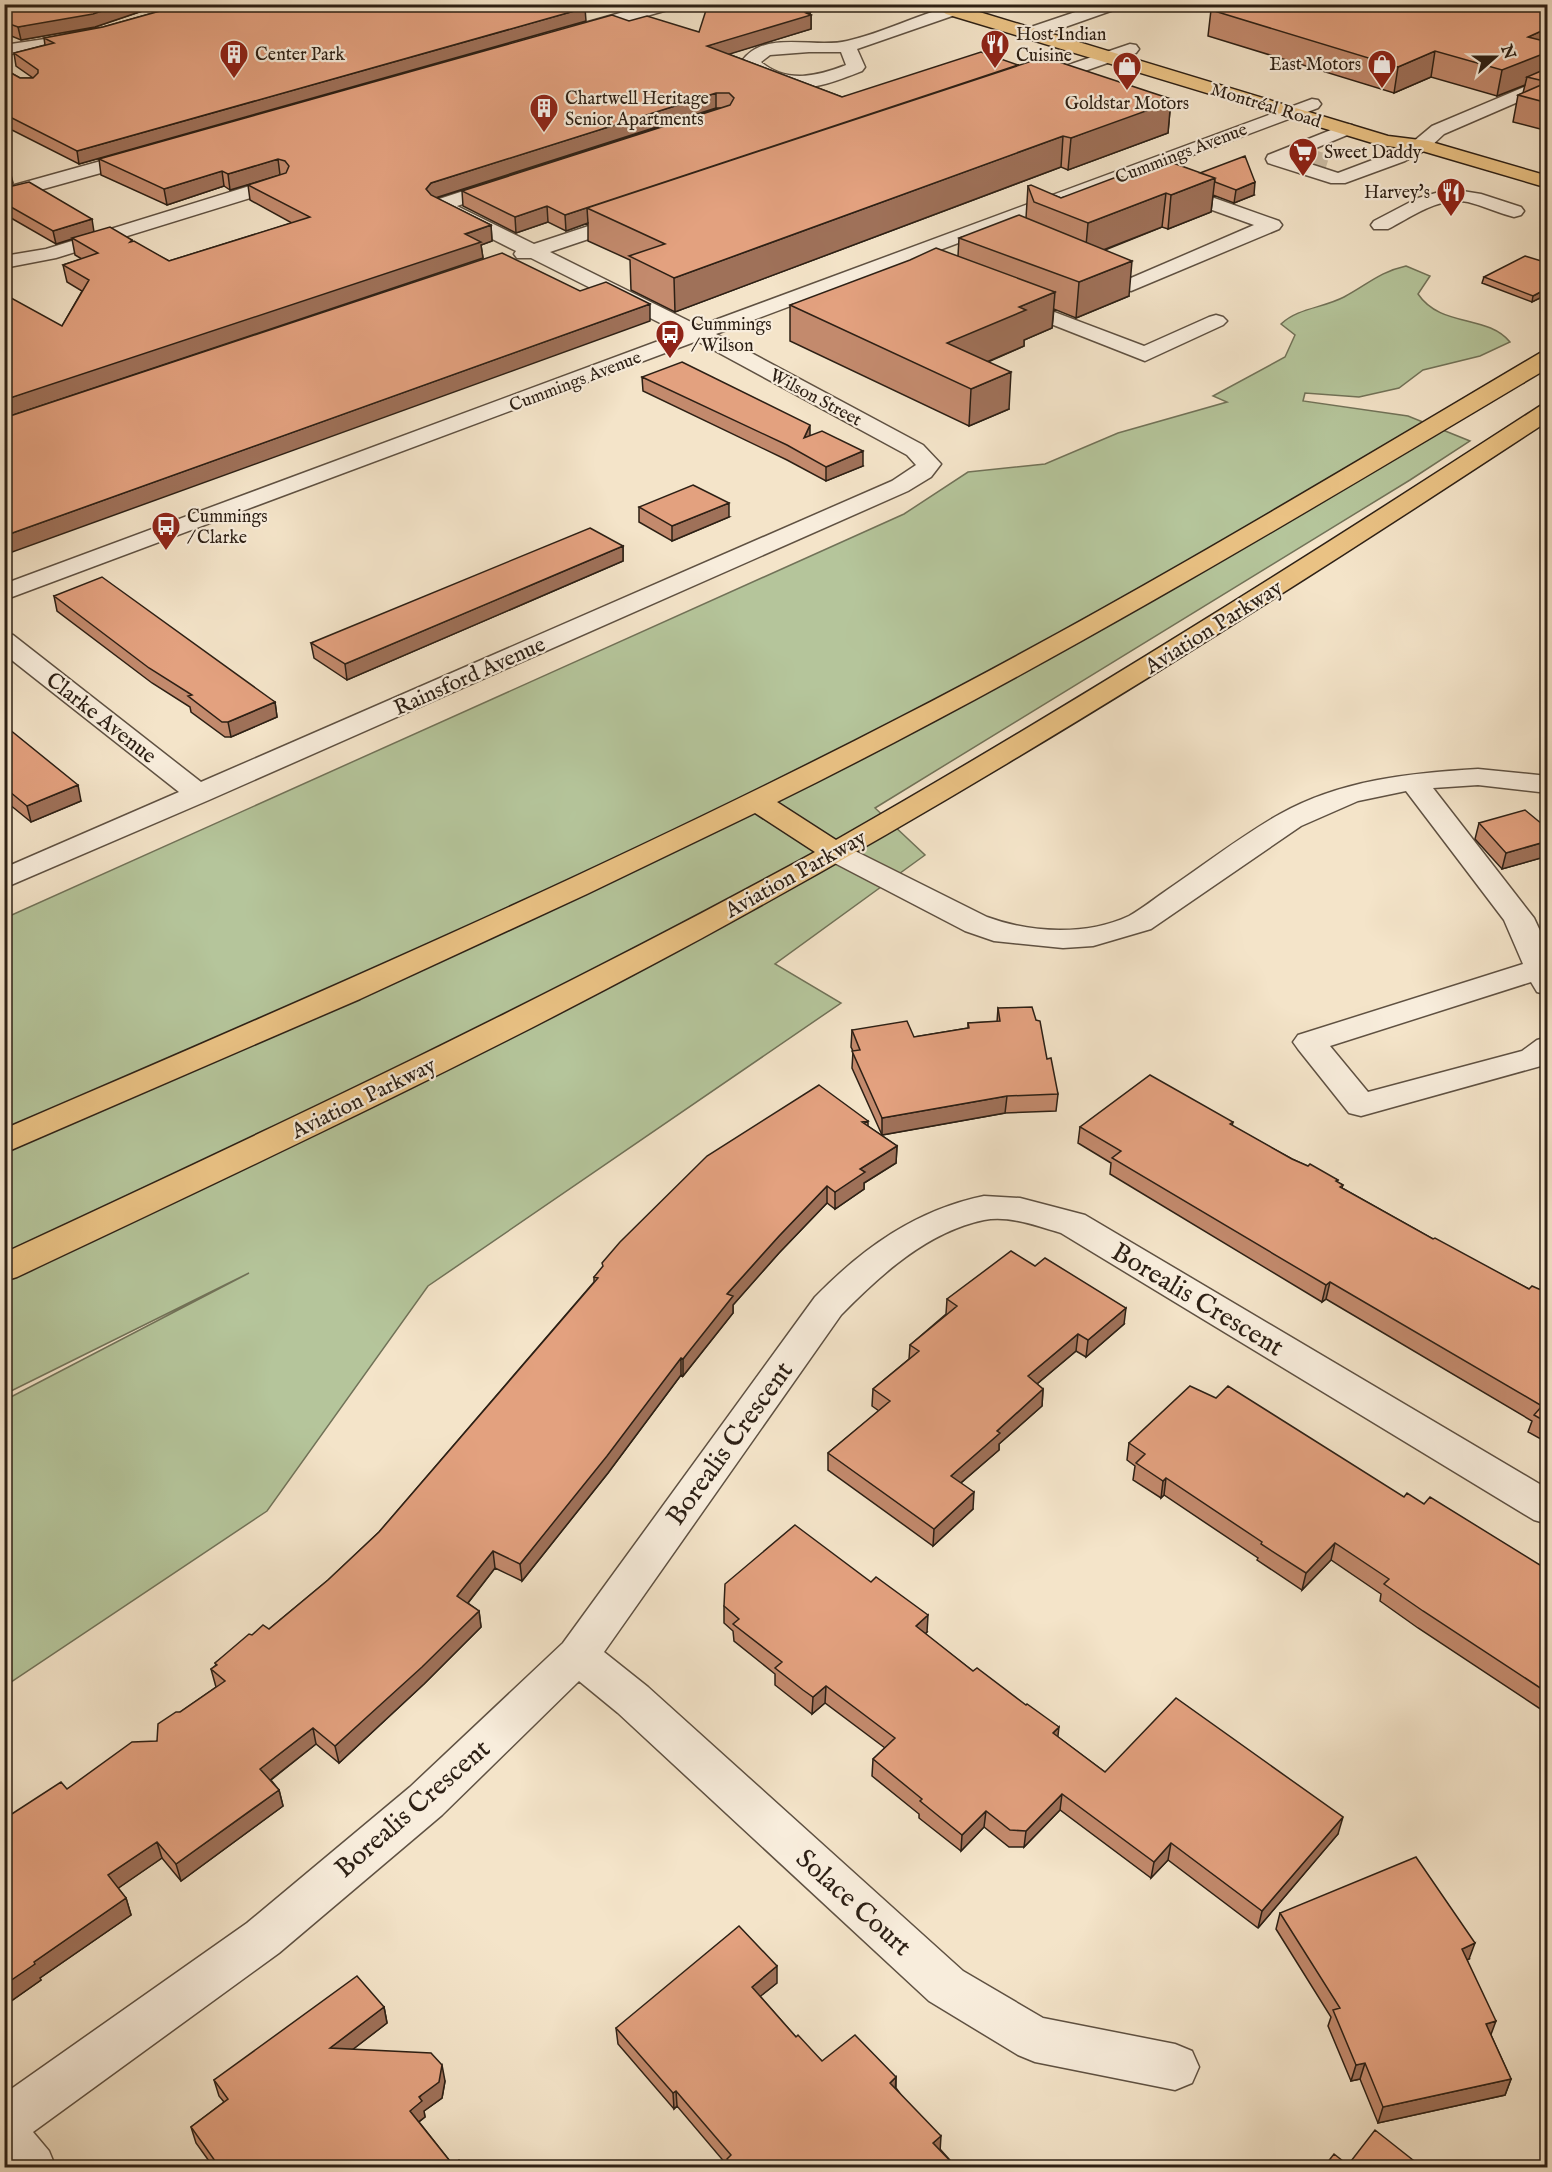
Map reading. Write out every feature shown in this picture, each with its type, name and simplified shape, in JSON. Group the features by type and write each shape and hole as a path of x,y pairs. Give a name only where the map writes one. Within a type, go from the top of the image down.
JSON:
{"main road":[{"name":"Montréal Road","path":"980,4 1405,133 1421,145"},
{"name":"Montréal Road","path":"946,8 1386,141 1421,145 1548,182"},
{"path":"4,1142 438,952 756,801 912,723 1108,616 1349,477 1548,358"},
{"name":"Aviation Parkway","path":"4,1268 390,1085 603,976 836,852 1179,649 1548,411"},
{"path":"756,801 836,852"}],"street":[{"path":"561,36 672,4"},
{"path":"1028,34 1116,4"},
{"path":"847,47 856,67 818,81 764,74 755,69 751,61 766,50 847,47 946,8"},
{"path":"587,11 615,21"},
{"path":"4,50 52,43 109,29"},
{"path":"1018,88 1130,49"},
{"path":"1346,129 1303,152 1275,159 1338,179 1398,157 1421,145 1438,130 1548,82"},
{"name":"Cummings Avenue","path":"4,593 1312,104"},
{"path":"1249,127 1303,152 1335,157 1368,168"},
{"path":"4,194 163,149"},
{"path":"1068,260 1131,285 1272,225 1128,174"},
{"name":"Wilson Street","path":"519,179 440,205 699,334 915,450 929,464"},
{"path":"4,262 49,254 279,183"},
{"path":"1381,225 1437,198 1450,195 1478,199 1514,211"},
{"path":"501,262 647,213"},
{"path":"985,227 1016,239"},
{"path":"898,260 930,271"},
{"path":"993,295 1145,354 1216,321"},
{"name":"Rainsford Avenue","path":"4,879 900,486 923,472 929,464"},
{"name":"Clarke Avenue","path":"4,641 199,794"},
{"path":"836,852 967,920 995,931 1044,938 1093,936 1140,922 1291,820 1350,794 1413,781 1478,777 1548,785"},
{"path":"1413,781 1519,918 1544,977 1309,1042 1361,1106 1533,1059 1548,1047"},
{"name":"Borealis Crescent","path":"4,2122 263,1938 426,1800 508,1724 578,1654 828,1306 861,1272 890,1250 941,1221 986,1208 1024,1210 1073,1224 1548,1509"},
{"name":"Solace Court","path":"578,1654 633,1700 946,1986 1035,2039 1175,2067"},
{"path":"4,2135 31,2168"}],"green space":[{"path":"1406,266 1430,276 1418,294 1428,305 1451,317 1489,327 1510,342 1480,356 1423,370 1399,388 1359,397 1305,393 1303,401 1408,416 1470,441 875,808 925,855 775,964 841,1003 428,1286 267,1511 5,1686 5,1400 249,1273 5,1394 5,918 904,514 968,472 1045,464 1118,433 1227,402 1213,396 1285,357 1295,335 1281,324 1303,311 1336,301 1381,275"}],"building":[{"path":"4,4 123,4 93,14 18,27 4,22"},
{"path":"176,4 574,4 585,8 77,151 4,114 4,69 20,78 33,78 38,73 38,70 14,53 54,43 44,38 103,27 160,11"},
{"path":"708,4 790,4 810,12 806,13 811,15 707,46 842,97 981,52 1018,65 565,215 547,206 515,217 462,191 730,105 734,98 729,93 716,93 431,183 426,189 431,195 491,225 465,234 481,242 4,400 4,294 62,326 89,280 63,265 98,253 72,238 110,227 132,240 130,242 134,241 169,261 310,217 248,185 286,173 289,166 285,161 278,159 228,174 222,171 164,189 99,159 612,15 629,21 647,16 699,32"},
{"path":"1230,4 1548,4 1548,28 1528,37 1548,42 1548,52 1502,70 1435,51 1398,67 1211,10"},
{"path":"1044,57 1171,99 1167,101 1171,102 1071,138 1063,136 674,278 629,256 665,244 587,208"},
{"path":"1548,68 1548,82 1527,77"},
{"path":"1548,82 1548,103 1518,95"},
{"path":"1245,156 1255,182 1236,190 1215,182 1215,178 1200,173"},
{"path":"1173,163 1215,178 1171,195 1166,193 1088,223 1034,202 1028,186 1031,185 1061,198 1119,176 1128,179"},
{"path":"29,182 92,219 53,231 4,203 4,188"},
{"path":"1019,215 1132,261 1079,282 959,238"},
{"path":"936,248 1055,292 1019,307 1026,310 947,343 1011,372 971,389 790,305 910,260"},
{"path":"502,253 580,291 606,282 650,304 4,536 4,418"},
{"path":"1525,256 1548,263 1548,288 1533,296 1484,277"},
{"path":"682,362 810,425 804,438 822,431 863,451 826,467 787,445 642,377"},
{"path":"693,485 729,503 672,526 639,507"},
{"path":"590,528 623,546 345,664 311,643"},
{"path":"102,577 275,702 228,722 222,722 188,696 192,695 149,668 54,596"},
{"path":"4,725 78,785 27,806 4,787"},
{"path":"1525,810 1548,829 1548,841 1506,853 1479,823"},
{"path":"1032,1007 1036,1020 1040,1021 1047,1059 1051,1058 1058,1094 1007,1096 882,1118 852,1051 860,1050 852,1030 907,1021 914,1037 969,1028 968,1023 1000,1021 998,1008"},
{"path":"1150,1075 1233,1122 1230,1124 1292,1159 1308,1166 1310,1164 1338,1180 1336,1181 1343,1185 1340,1187 1433,1239 1435,1238 1529,1289 1532,1286 1548,1293 1548,1423 1534,1415 1542,1406 1330,1282 1326,1285 1112,1158 1121,1151 1080,1127"},
{"path":"819,1085 868,1121 862,1122 897,1146 860,1169 865,1172 835,1192 827,1186 779,1236 727,1294 733,1296 683,1359 681,1358 607,1456 520,1564 493,1551 457,1596 479,1611 422,1667 335,1746 313,1728 260,1769 279,1790 176,1864 157,1842 108,1875 126,1898 4,1985 4,1819 61,1782 67,1789 132,1742 157,1741 158,1724 225,1681 211,1669 217,1665 215,1663 263,1625 269,1629 328,1580 379,1532 598,1278 594,1277 603,1266 602,1263 620,1242 707,1156"},
{"path":"1011,1251 1035,1266 1045,1258 1126,1308 1088,1340 1078,1334 1028,1376 1043,1389 997,1431 1000,1433 951,1476 974,1492 934,1529 828,1453 890,1401 873,1389 919,1351 910,1345 957,1306 947,1299"},
{"path":"1190,1386 1216,1398 1228,1386 1404,1497 1407,1493 1424,1504 1430,1497 1548,1570 1548,1693 1384,1584 1389,1579 1335,1543 1306,1573 1166,1478 1163,1481 1136,1463 1145,1454 1129,1443"},
{"path":"795,1525 871,1582 876,1577 928,1615 916,1626 973,1671 977,1668 1059,1727 1053,1733 1105,1772 1176,1698 1343,1817 1262,1911 1171,1843 1154,1862 1062,1794 1026,1831 1010,1830 986,1811 962,1835 873,1759 895,1738 826,1686 813,1697 803,1690 775,1668 782,1662 733,1624 739,1619 724,1606 725,1584"},
{"path":"1416,1857 1475,1943 1462,1949 1496,2021 1486,2024 1511,2079 1383,2107 1365,2063 1356,2065 1333,2010 1340,2008 1280,1913"},
{"path":"739,1926 777,1966 752,1987 796,2037 798,2035 822,2061 855,2035 896,2077 890,2083 941,2136 933,2143 957,2168 735,2168 727,2159 731,2155 676,2091 673,2093 616,2028"},
{"path":"357,1976 384,2007 330,2048 431,2053 442,2065 439,2082 419,2097 422,2101 410,2111 453,2165 459,2160 465,2168 220,2168 191,2127 228,2099 214,2080"},
{"path":"1375,2130 1423,2168 1323,2168 1334,2154 1348,2165"}],"tunnel":[{"path":"1310,158 1333,165"}],"place":[{"name":"Host Indian Cuisine","path":"995,70"},
{"name":"Center Park","path":"234,80"},
{"name":"East Motors","path":"1382,90"},
{"name":"Goldstar Motors","path":"1127,92"},
{"name":"Chartwell Heritage Senior Apartments","path":"544,134"},
{"name":"Sweet Daddy","path":"1303,178"},
{"name":"Harvey's","path":"1451,218"},
{"name":"Cummings / Wilson","path":"670,360"},
{"name":"Cummings / Clarke","path":"166,552"}]}
